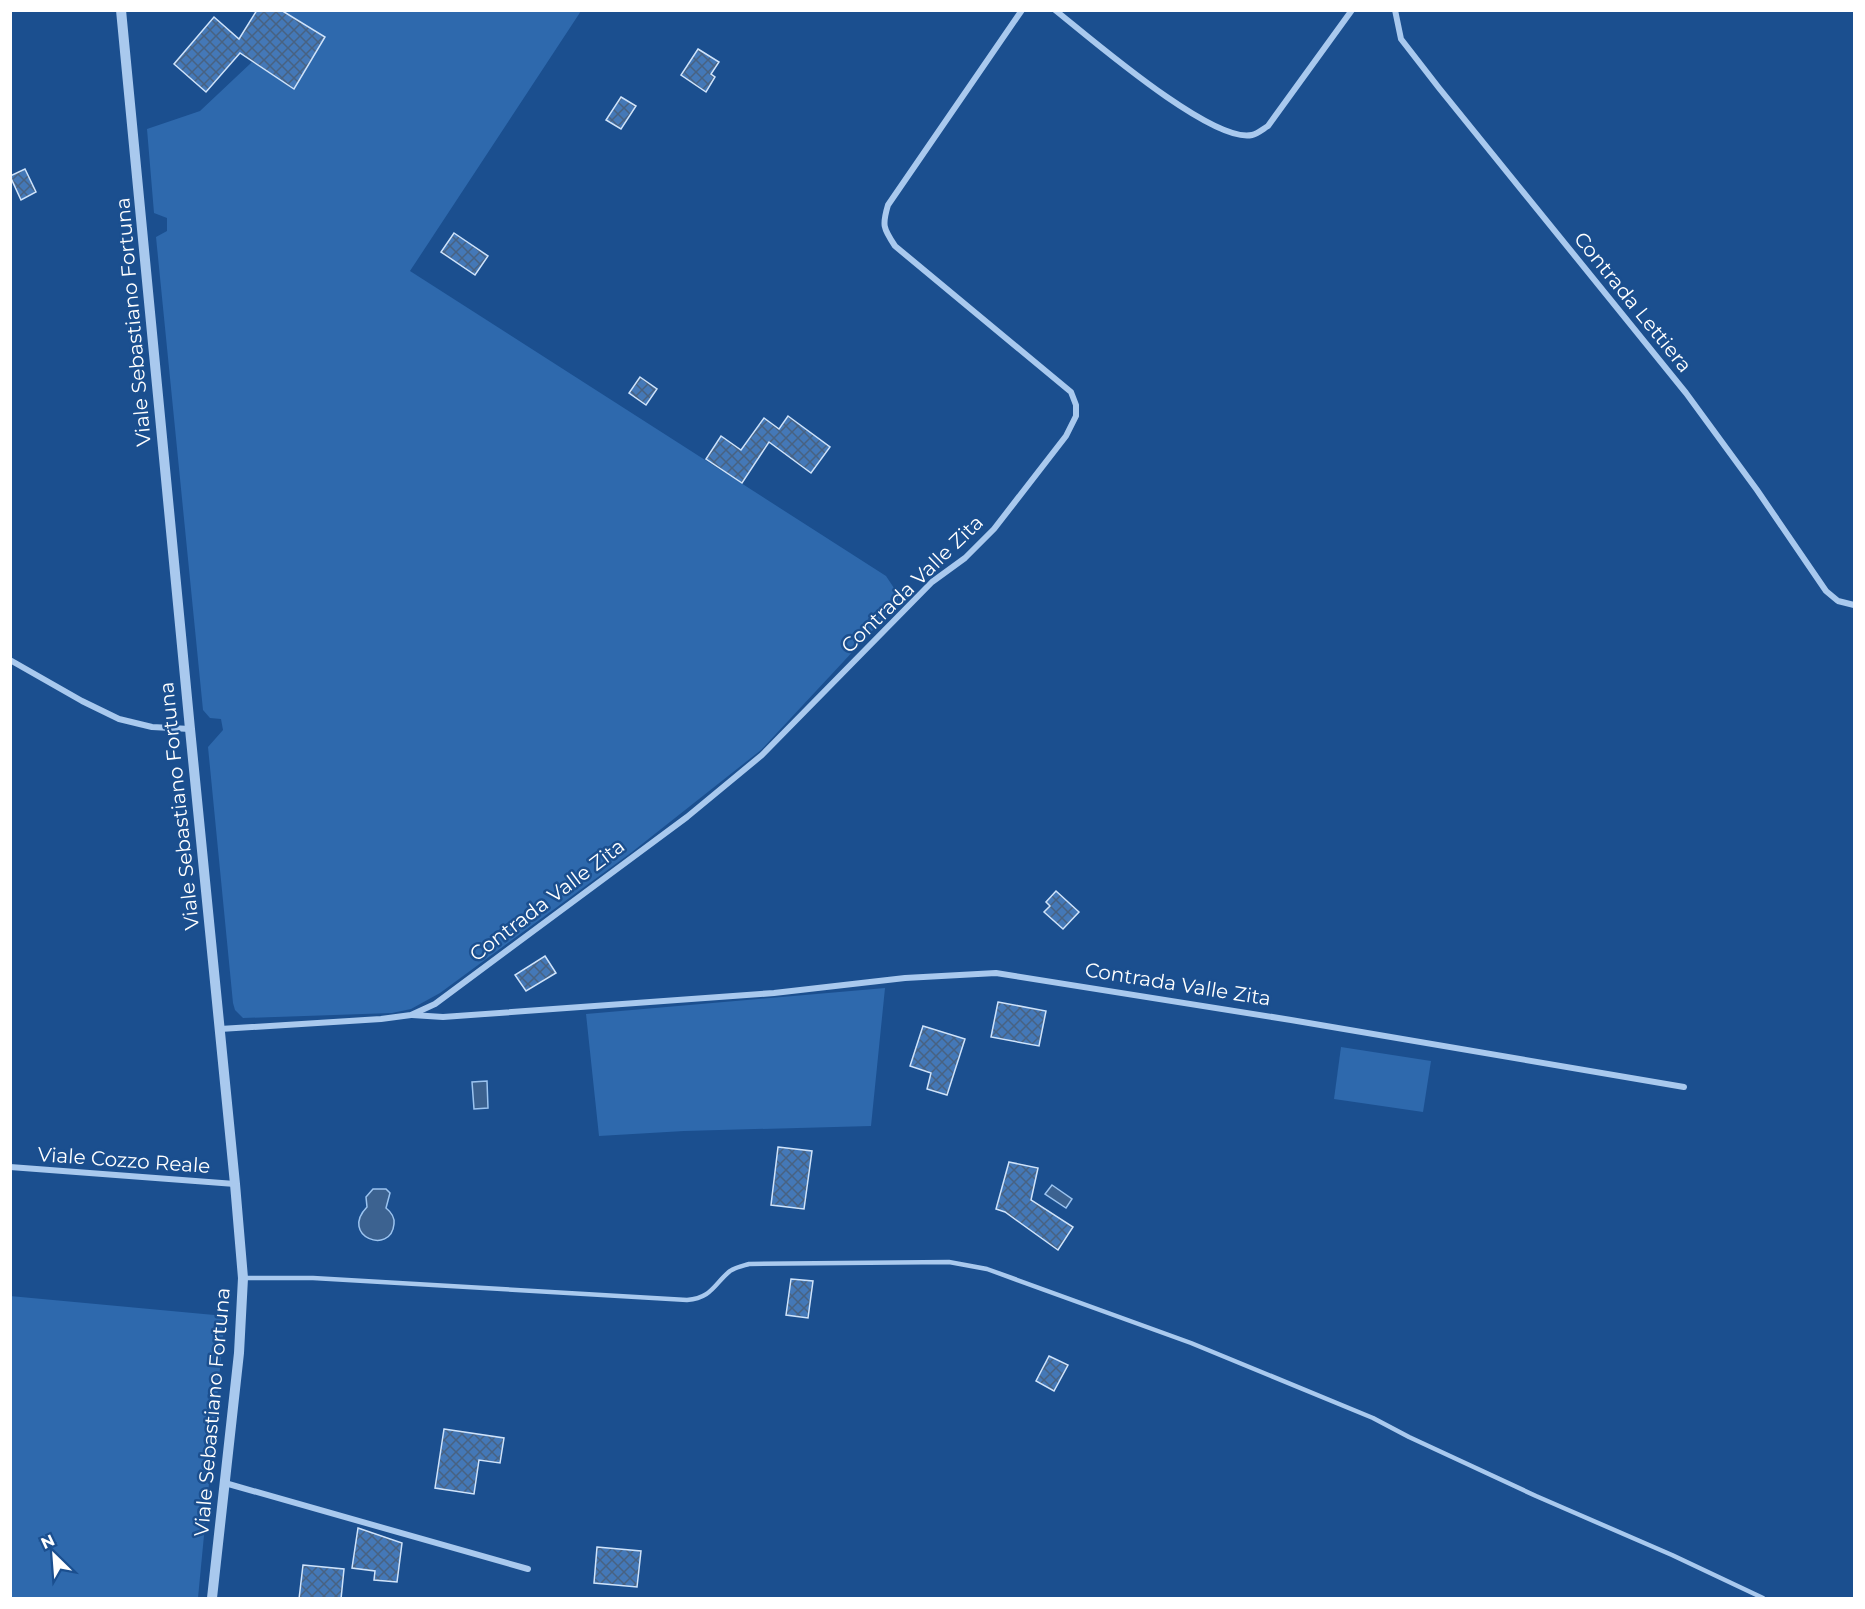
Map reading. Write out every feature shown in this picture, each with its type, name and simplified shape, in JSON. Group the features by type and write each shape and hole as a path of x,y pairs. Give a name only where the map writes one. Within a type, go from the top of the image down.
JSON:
{"street":[{"name":"Viale Sebastiano Fortuna","path":"121,10 243,1278 239,1353 212,1599"},
{"name":"Contrada Valle Zita","path":"411,1015 435,1004 453,991 687,817 762,755 932,582 965,558 994,529 1066,436 1076,416 1076,405 1071,392 895,246 884,229 888,204 1022,10"},
{"path":"1055,10 1158,93 1212,124 1232,133 1251,135 1268,126 1352,10"},
{"name":"Contrada Lettiera","path":"1395,10 1401,39 1686,393 1757,490 1826,591 1838,601 1853,604"},
{"path":"10,660 119,719 152,727 189,729"},
{"name":"Contrada Valle Zita","path":"220,1029 411,1015 443,1017 774,993 905,978 996,973 1280,1018 1684,1087"},
{"name":"Viale Cozzo Reale","path":"10,1167 235,1185"},
{"path":"225,1483 528,1569"}],"lane":[{"path":"1853,604 1854,611"},
{"path":"243,1278 313,1278 687,1300 698,1299 709,1293 729,1272 749,1264 949,1262 987,1269 1191,1342 1373,1418 1536,1496 1672,1555 1763,1599"}],"shaded area":[{"path":"281,11 581,11 410,271 886,576 898,594 898,603 761,750 632,852 440,993 411,1009 392,1013 243,1018 235,1010 233,1003 208,747 223,730 221,719 210,718 203,710 156,237 167,231 167,218 154,213 147,129 200,111 252,62 294,89 325,37"},
{"path":"885,988 871,1126 684,1131 599,1136 586,1014"},
{"path":"1341,1047 1431,1061 1423,1112 1334,1099"},
{"path":"487,1081 488,1108 474,1109 472,1082"},
{"path":"1052,1185 1072,1199 1066,1208 1045,1194"},
{"path":"373,1189 386,1189 390,1193 386,1208 392,1215 394,1224 391,1234 385,1239 369,1238 362,1234 359,1226 360,1217 367,1207 366,1197"},
{"path":"10,1296 225,1316 198,1598 11,1598"}],"building":[{"path":"257,10 281,10 325,37 294,89 240,53 206,92 174,64 214,17 239,39"},
{"path":"698,49 719,62 711,74 715,77 706,92 681,75"},
{"path":"621,97 636,106 621,129 606,120"},
{"path":"25,169 36,192 21,200 10,176"},
{"path":"454,233 488,256 475,275 441,252"},
{"path":"640,377 657,389 646,405 629,393"},
{"path":"788,416 830,447 811,473 769,442 742,483 706,459 721,436 741,450 764,418 779,429"},
{"path":"1056,891 1079,912 1063,929 1044,912 1050,906 1046,902"},
{"path":"545,956 556,973 526,991 515,975"},
{"path":"998,1002 1046,1011 1039,1046 991,1037"},
{"path":"923,1026 965,1039 947,1095 927,1089 931,1073 910,1066"},
{"path":"778,1147 812,1151 804,1209 771,1205"},
{"path":"1009,1162 1038,1168 1031,1200 1073,1227 1058,1250 1005,1212 996,1209"},
{"path":"791,1279 813,1281 808,1318 786,1315"},
{"path":"1049,1356 1068,1365 1054,1391 1036,1381"},
{"path":"444,1429 504,1438 500,1463 479,1460 474,1494 435,1488"},
{"path":"358,1528 402,1543 397,1582 374,1580 375,1571 352,1568"},
{"path":"597,1547 641,1551 637,1587 594,1583"},
{"path":"303,1565 344,1569 341,1599 299,1599"}]}
